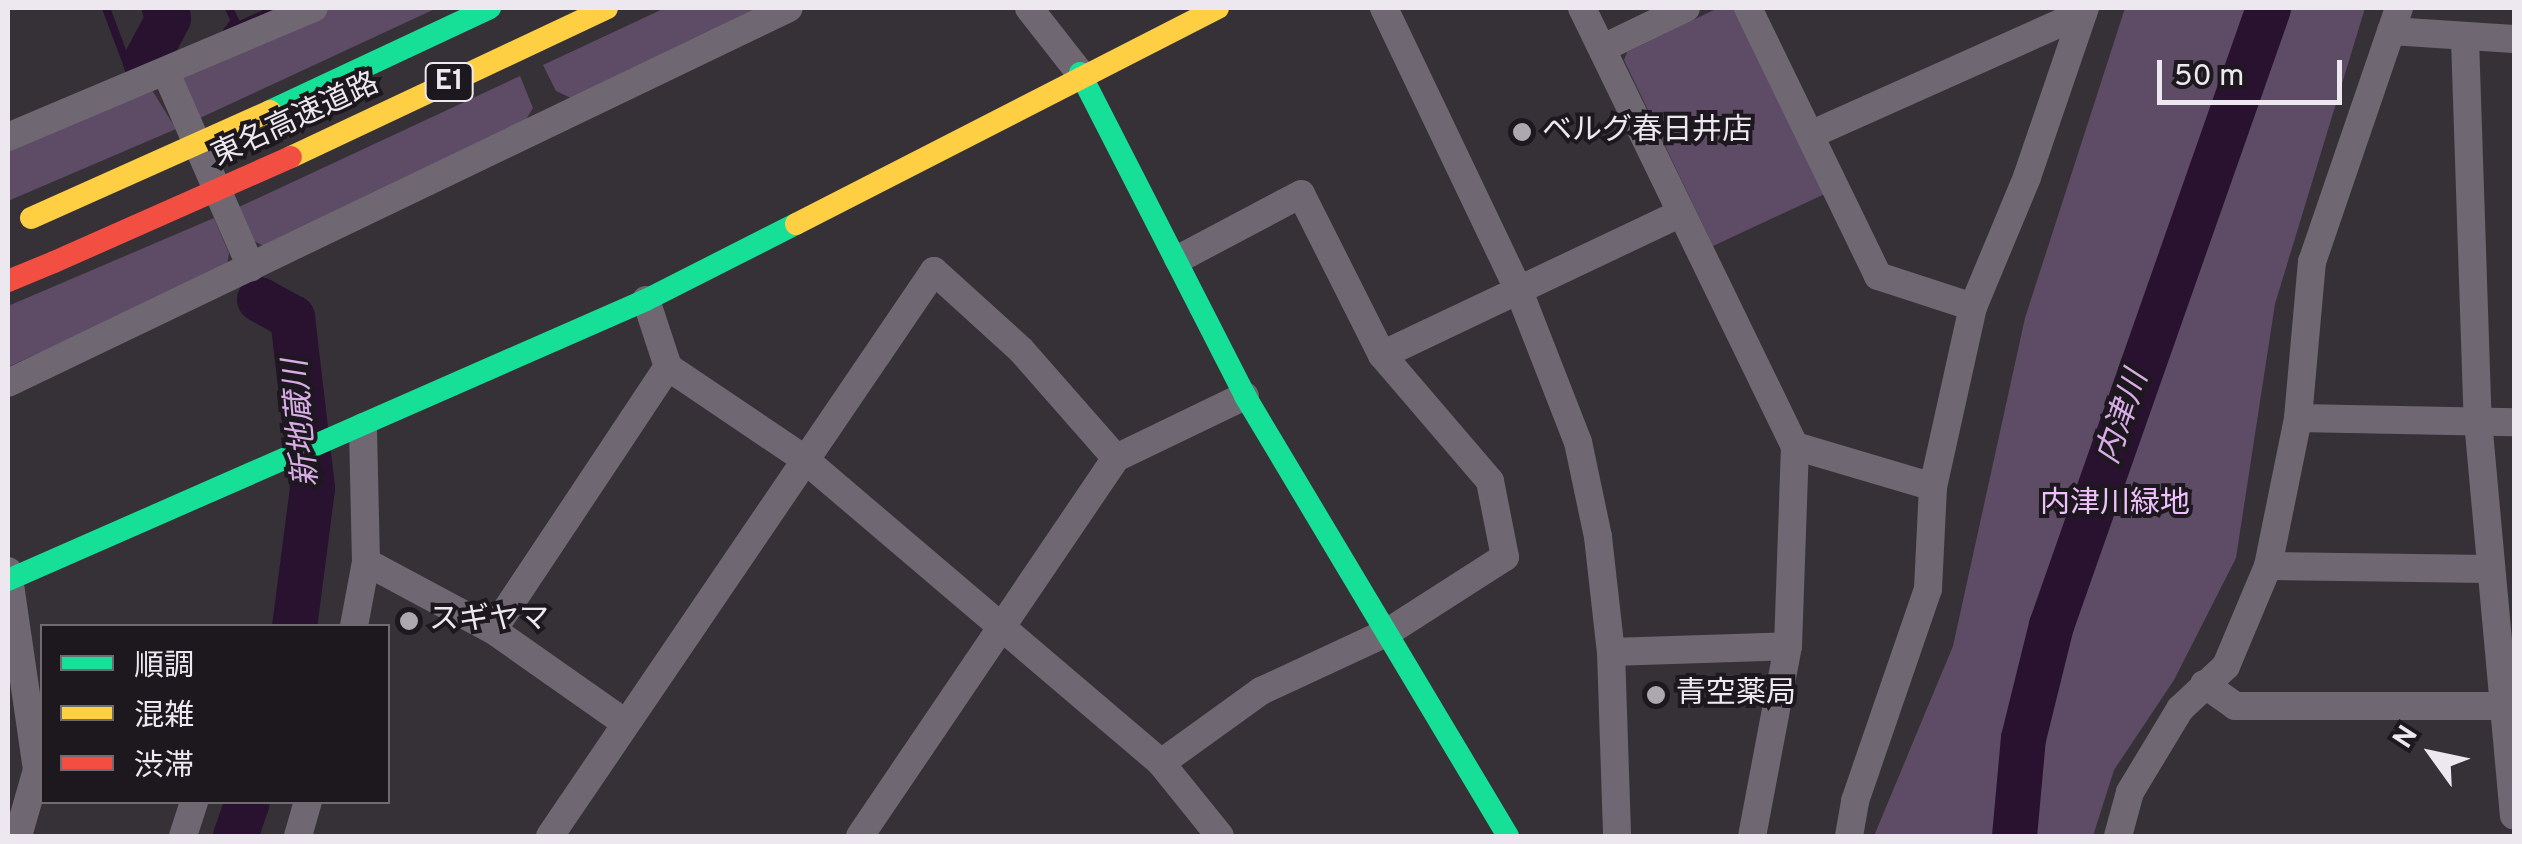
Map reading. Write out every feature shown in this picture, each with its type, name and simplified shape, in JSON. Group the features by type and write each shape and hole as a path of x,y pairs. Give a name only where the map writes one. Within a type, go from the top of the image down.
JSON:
{"main road":[{"name":"東名高速道路","path":"8,228 490,8"},
{"name":"東名高速道路","path":"8,282 291,158 607,8"},
{"path":"8,577 273,467 646,300 1080,73 1218,8"},
{"path":"1080,73 1246,396 1508,836"}],"street":[{"path":"8,137 167,74 314,8"},
{"path":"8,383 789,8"},
{"path":"1030,8 1080,73"},
{"path":"1384,8 1519,291 1578,442 1598,537 1611,652 1617,836"},
{"path":"1582,8 1796,446 1788,646 1752,836"},
{"path":"1602,48 1686,8"},
{"path":"1748,8 1878,276 1973,307"},
{"path":"1810,135 2084,10"},
{"path":"1849,836 1855,800 1928,589 1933,487 1973,307 2084,10"},
{"path":"2118,836 2130,792 2180,708 2226,666 2268,566 2298,418 2312,262 2395,19 2465,39 2514,39"},
{"path":"2465,39 2478,421 2514,815"},
{"path":"167,74 251,266"},
{"path":"1161,764 1261,691 1388,632 1505,557 1490,481 1382,356 1300,194 1178,259"},
{"path":"1382,356 1680,213"},
{"path":"550,836 803,458 934,271 1020,350 1116,458"},
{"path":"646,300 668,367 803,458 1161,764 1220,836"},
{"path":"493,630 668,367"},
{"path":"860,836 1004,631 1116,458 1246,396"},
{"path":"2298,418 2514,422"},
{"path":"354,624 366,562 356,430"},
{"path":"1796,446 1933,487"},
{"path":"366,562 493,630 624,722"},
{"path":"2268,566 2489,568"},
{"path":"8,577 40,770 18,836"},
{"path":"1611,652 1788,646"},
{"path":"2204,684 2235,706 2504,706"},
{"path":"8,781 40,770"},
{"path":"183,836 193,804"},
{"path":"298,836 307,804"}],"green space":[{"path":"329,8 437,8 198,119 181,75 185,71"},
{"path":"665,8 762,8 575,100 556,91 543,65"},
{"path":"1718,8 1741,8 1829,192 1713,246 1624,60 1627,52"},
{"name":"内津川緑地","path":"2125,8 2365,8 2275,304 2236,558 2174,680 2114,770 2093,836 1874,836 1953,646 2025,318"},
{"path":"520,76 533,108 525,121 265,247 252,240 239,207"},
{"path":"152,90 176,129 8,201 8,146"},
{"path":"214,218 229,253 227,266 8,367 8,306"}],"waterway":[{"path":"106,8 130,72 136,70"},
{"name":"新地蔵川","path":"145,61 168,18 164,8"},
{"path":"227,31 235,21 229,8"},
{"path":"240,25 277,8"},
{"name":"内津川","path":"2014,836 2023,738 2051,625 2268,8"},
{"name":"新地蔵川","path":"259,299 292,317 312,488 294,624"},
{"name":"新地蔵川","path":"235,836 246,804"}],"traffic: fast":[{"path":"270,111 490,8"},
{"path":"1080,73 1245,396 1508,836"},
{"path":"8,580 646,300 796,224"}],"traffic: slow":[{"path":"291,157 607,8"},
{"path":"796,224 1218,8"},
{"path":"31,218 270,111"}],"traffic: jam":[{"path":"54,262 291,157"},
{"path":"8,281 54,262"}],"place":[{"name":"ベルグ春日井店","path":"1522,132"},
{"name":"スギヤマ","path":"409,621"},
{"name":"青空薬局","path":"1656,695"}]}
